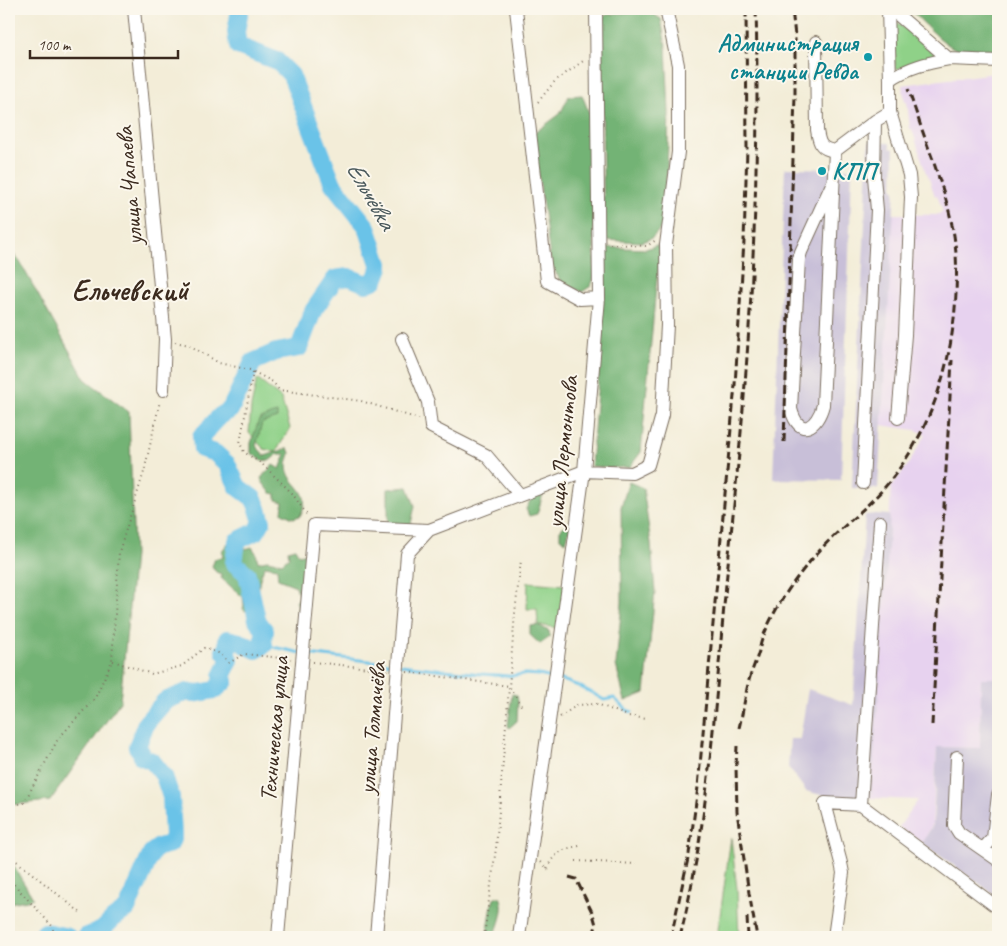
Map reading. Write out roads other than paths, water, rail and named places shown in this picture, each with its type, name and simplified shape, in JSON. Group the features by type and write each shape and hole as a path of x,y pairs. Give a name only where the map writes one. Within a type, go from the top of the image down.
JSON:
{"street":[{"name":"улица Чапаева","path":"134,9 165,339 163,390"},
{"path":"516,9 547,281 580,299 599,298"},
{"path":"429,530 584,471 632,473 648,465 662,415 667,326 666,245 678,152 678,65 666,9"},
{"path":"890,9 949,59"},
{"path":"890,9 890,112 909,176 911,197 906,320 898,418"},
{"name":"улица Лермонтова","path":"519,937 584,471 599,298 596,11"},
{"path":"816,42 817,135 822,146 827,150 835,151 890,112"},
{"path":"890,80 904,70 915,66 949,59 998,61"},
{"path":"863,483 877,210 874,177 875,121"},
{"path":"833,182 800,252 799,260 792,409 796,422 806,427 817,420 823,405 835,151"},
{"path":"402,339 428,402 431,427 486,455 520,495"},
{"path":"861,805 880,522"},
{"name":"Техническая улица","path":"278,937 314,526 429,530"},
{"name":"улица Толмачёва","path":"376,937 407,554 429,530"},
{"path":"957,757 954,826 959,834 998,860"},
{"path":"983,849 996,833 998,795"},
{"path":"834,937 842,874 825,803 861,805 998,908"}],"waterway":[{"name":"Ельчёвка","path":"85,937 102,930 127,909 152,852 159,847 170,844 173,836 171,797 164,776 152,761 142,757 137,747 146,723 165,701 187,692 194,694 215,690 225,681 222,676 230,660 224,651 228,648 227,639 240,642 256,650 264,645 265,631 257,620 247,574 234,563 237,541 257,531 262,522 253,498 238,487 227,464 215,453 202,449 201,437 220,416 230,410 253,362 276,352 299,348 313,311 335,279 349,277 366,284 375,280 380,267 367,227 333,184 291,75 277,61 238,46 236,32 240,9"},
{"path":"264,645 301,653"},
{"path":"307,654 395,664"},
{"path":"401,665 481,674 510,676 525,674 552,678"},
{"path":"558,679 593,693 604,700 614,698 632,712"},
{"name":"Ельчёвка","path":"40,937 45,932 68,937"}],"railway":[{"path":"671,937 689,854 698,787 735,385 744,241 747,149 746,9"},
{"path":"680,937 698,850 710,762 744,397 756,190 756,9"},
{"path":"784,442 795,95 795,36 792,9"},
{"path":"739,728 749,680 762,639 774,613 788,590 812,559 877,496 907,457 930,413 946,366 951,342 956,293 955,242 944,192 908,89"},
{"path":"932,725 952,360"},
{"path":"737,746 737,812 757,937"},
{"path":"569,877 576,879 593,914 596,925 593,937"},
{"path":"747,917 748,937"},
{"path":"603,937 605,933"}],"place":[{"name":"Администрация станции Ревда","path":"868,57"},
{"name":"КПП","path":"822,171"}],"district":[{"name":"Ельчевский","path":"130,290"}]}
